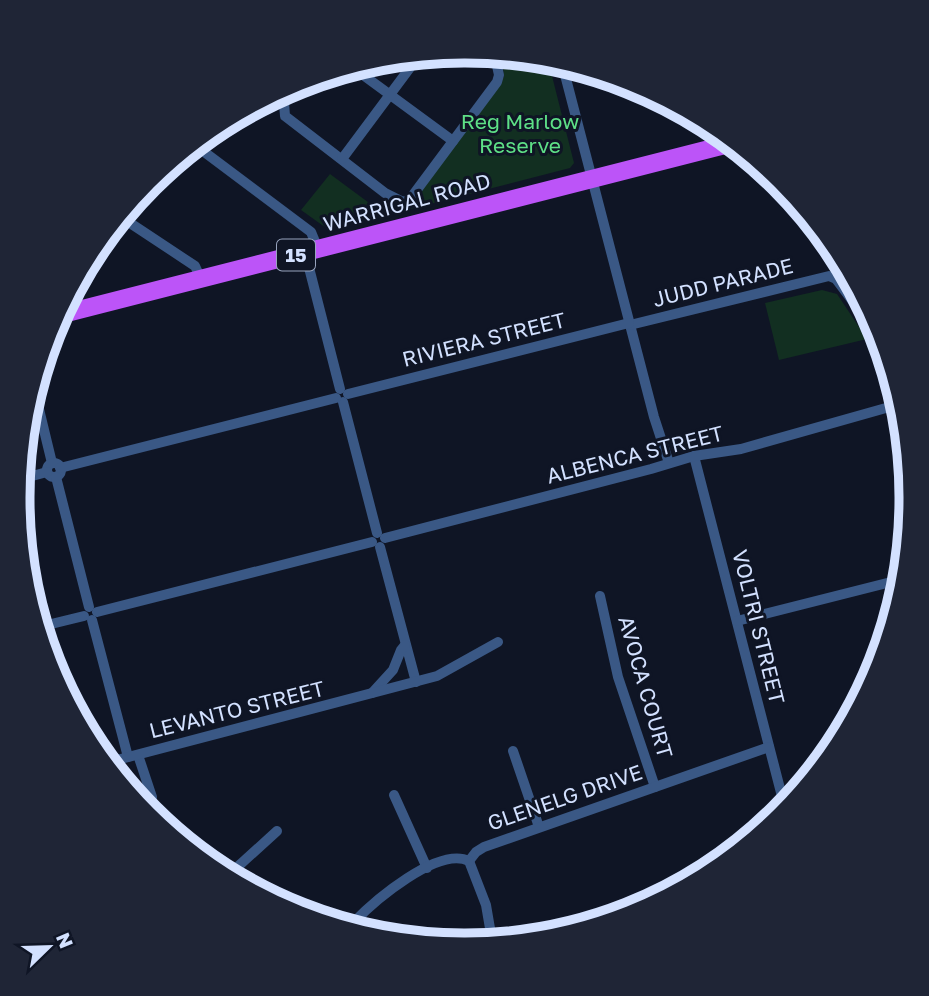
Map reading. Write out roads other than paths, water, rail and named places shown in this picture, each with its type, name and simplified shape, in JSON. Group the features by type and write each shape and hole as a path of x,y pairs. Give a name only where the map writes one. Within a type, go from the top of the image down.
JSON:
{"highway":[{"name":"WARRIGAL ROAD","path":"72,312 717,145"}],"street":[{"path":"285,102 285,116 398,201 410,199 499,78 496,64"},
{"path":"342,159 411,67"},
{"path":"565,75 630,324 670,463"},
{"path":"364,76 453,141"},
{"path":"203,151 311,232 318,249 329,246"},
{"path":"129,222 194,265 201,279"},
{"path":"305,252 416,682"},
{"name":"JUDD PARADE","path":"630,324 829,276 836,279 849,296"},
{"name":"RIVIERA STREET","path":"31,476 630,324"},
{"name":"ALBENCA STREET","path":"49,624 694,456 741,449 889,407"},
{"path":"39,409 91,614 133,756 151,799"},
{"name":"VOLTRI STREET","path":"694,456 782,795"},
{"path":"737,621 891,582"},
{"name":"AVOCA COURT","path":"600,596 625,702 654,787"},
{"name":"LEVANTO STREET","path":"118,760 416,682 445,673 498,642"},
{"path":"370,695 393,670 405,645"},
{"path":"393,670 402,686"},
{"name":"GLENELG DRIVE","path":"357,919 384,895 427,868 454,858 469,861 481,848 769,747"},
{"path":"513,751 540,827"},
{"path":"394,794 427,868"},
{"path":"236,868 277,831"},
{"path":"469,861 483,896 490,932"}],"park label":[{"name":"Reg Marlow Reserve","path":"520,134"}]}
